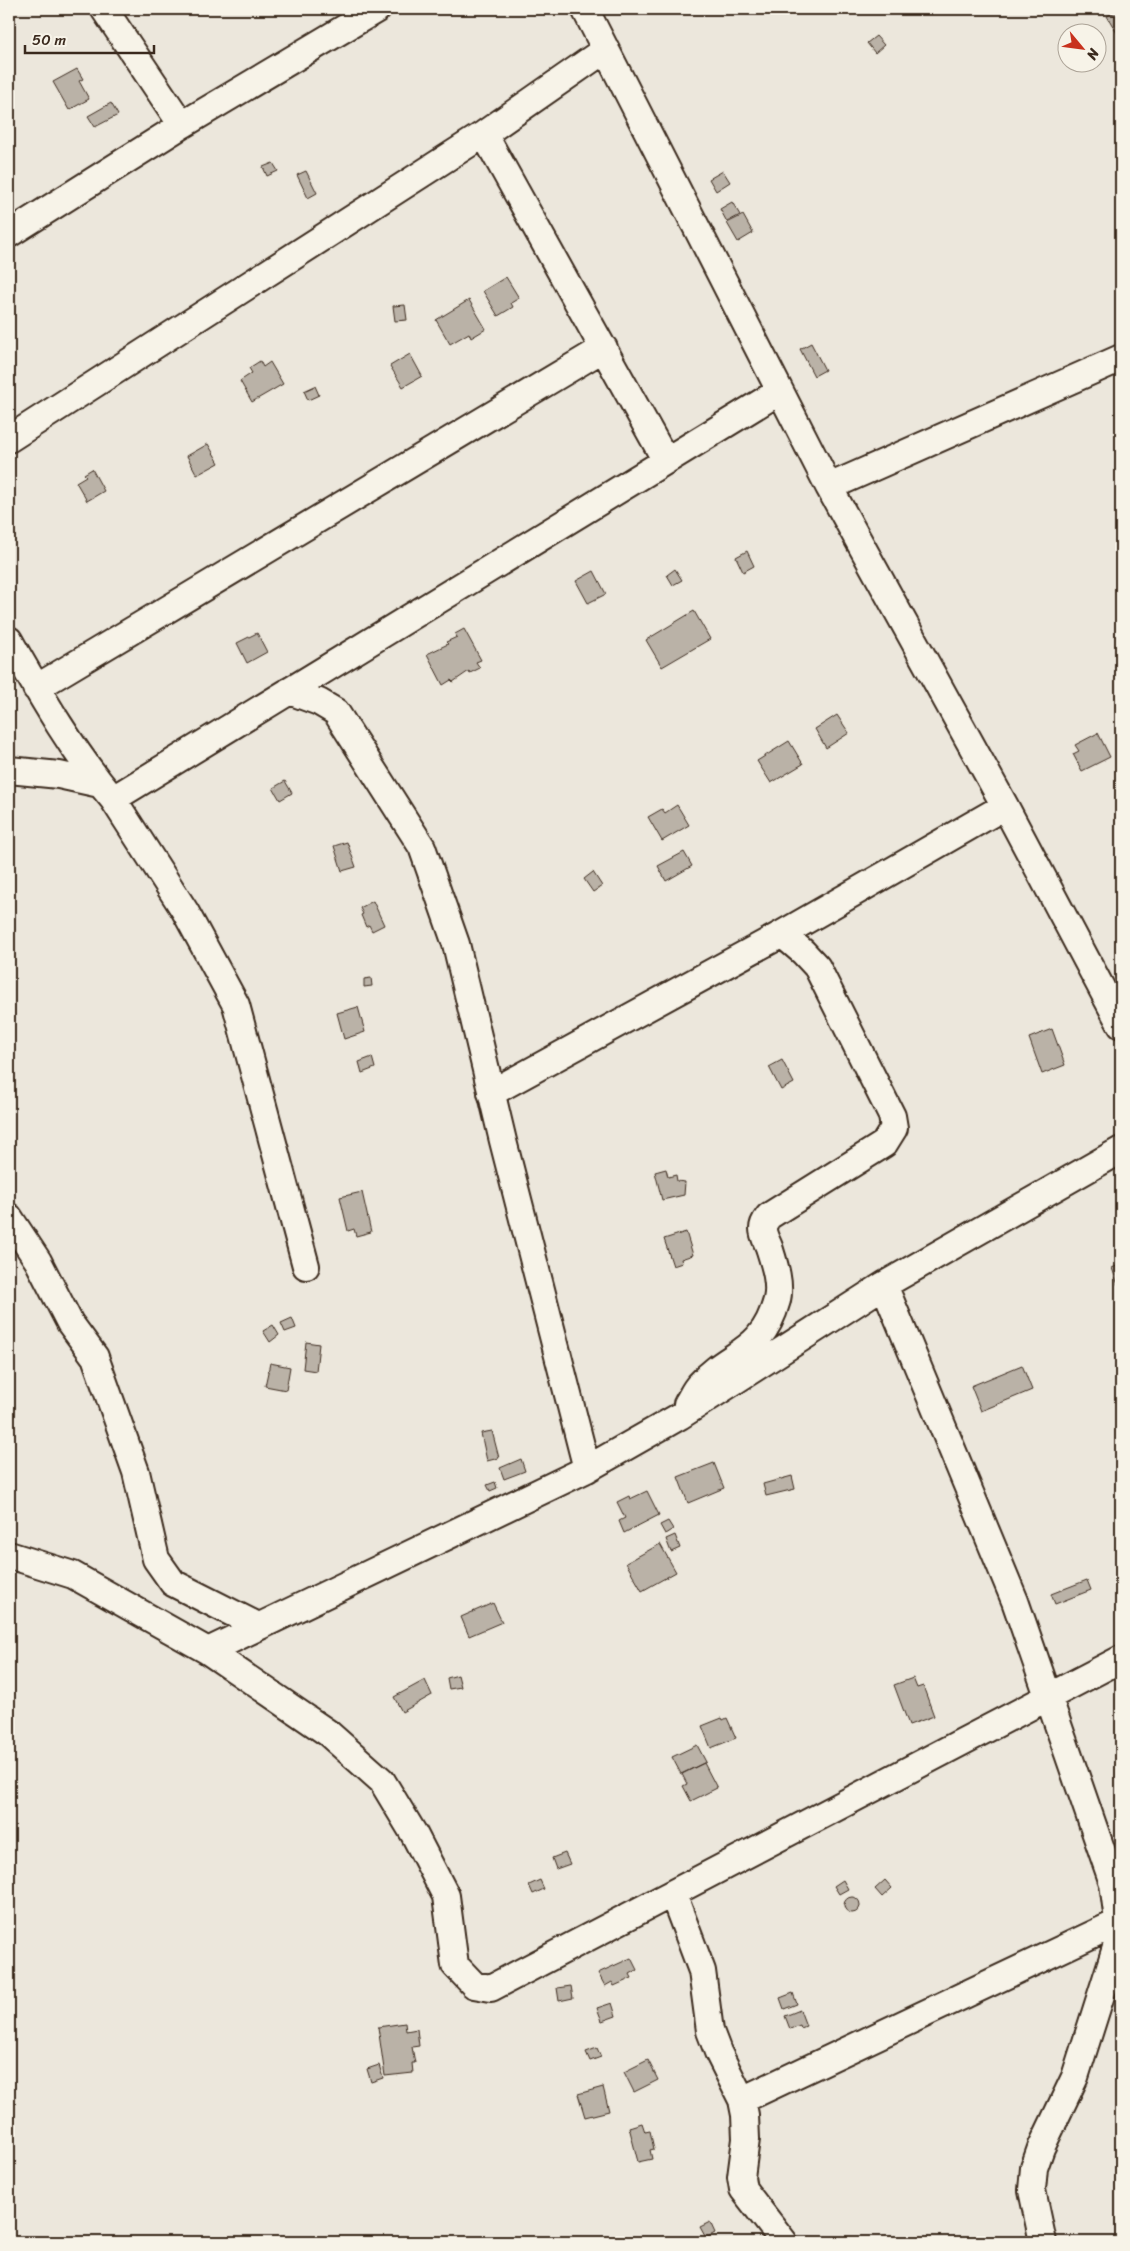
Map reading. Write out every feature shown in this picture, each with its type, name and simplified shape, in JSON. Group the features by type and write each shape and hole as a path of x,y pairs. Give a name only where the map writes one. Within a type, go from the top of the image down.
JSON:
{"street":[{"path":"104,9 182,125"},
{"path":"9,234 182,125 377,9"},
{"path":"585,9 829,487 1006,806 1121,1025"},
{"path":"9,439 484,134 606,50"},
{"path":"484,134 666,461"},
{"path":"36,688 604,348"},
{"path":"829,487 1121,358"},
{"path":"9,770 59,775 106,791 289,691 780,392"},
{"path":"9,640 36,688 185,911 236,1005 306,1266"},
{"path":"289,691 319,702 336,712 422,847 456,944 587,1469"},
{"path":"492,1092 782,934 1006,806"},
{"path":"680,1416 698,1386 709,1375 752,1346 764,1331 777,1300 778,1288 774,1264 763,1230 769,1216 884,1144 894,1128 892,1116 817,967 804,952 782,934"},
{"path":"208,1651 587,1469 680,1416 884,1285 1121,1150"},
{"path":"9,1217 38,1261 70,1323 95,1358 136,1472 156,1559 173,1583 258,1626"},
{"path":"884,1285 1015,1601 1114,1883 1120,1935 1075,2077 1041,2148 1034,2168 1032,2190 1044,2242"},
{"path":"9,1555 73,1575 208,1651 328,1733 382,1781 414,1834 446,1896 455,1964 474,1985 491,1988 1121,1659"},
{"path":"673,1894 702,1971 710,2031 718,2052 742,2100 745,2131 741,2178 743,2189 784,2242"},
{"path":"742,2100 1120,1922"}],"building":[{"path":"1121,9 1121,33 1118,35 1107,16"},
{"path":"876,36 884,45 875,53 867,43"},
{"path":"77,69 83,79 79,81 89,99 69,110 53,82"},
{"path":"111,103 118,115 95,127 88,116"},
{"path":"273,163 278,171 267,176 263,167"},
{"path":"306,171 317,193 308,198 297,175"},
{"path":"723,171 730,182 716,191 709,179"},
{"path":"732,202 740,215 727,222 720,209"},
{"path":"743,215 753,233 738,242 727,223"},
{"path":"506,277 519,298 511,303 513,307 498,316 483,291"},
{"path":"469,300 486,329 471,338 469,333 450,344 436,320"},
{"path":"405,305 407,320 395,321 393,306"},
{"path":"811,343 825,370 814,376 800,349"},
{"path":"410,354 422,376 403,387 390,366"},
{"path":"260,361 263,367 270,362 283,384 252,402 240,381 252,373 249,368"},
{"path":"315,386 319,395 308,400 304,391"},
{"path":"208,444 219,463 197,475 187,456"},
{"path":"92,469 104,491 87,501 76,482 86,476 84,474"},
{"path":"747,551 754,566 743,572 736,557"},
{"path":"675,569 682,580 673,585 667,575"},
{"path":"594,571 606,594 588,603 576,581"},
{"path":"694,611 710,639 662,667 646,640"},
{"path":"464,629 481,660 476,662 480,668 470,673 469,671 453,682 451,680 443,685 427,654 448,644 446,642 457,637 455,634"},
{"path":"257,633 267,652 247,663 237,643"},
{"path":"837,715 849,733 826,748 815,729"},
{"path":"1098,733 1110,757 1082,771 1073,754 1079,751 1075,745"},
{"path":"789,741 803,764 771,783 757,761"},
{"path":"285,781 292,793 280,800 273,788"},
{"path":"677,805 689,825 662,841 648,817 662,809 665,813"},
{"path":"347,842 356,867 342,871 334,846"},
{"path":"684,852 692,866 666,881 658,866"},
{"path":"593,872 602,886 593,892 584,879"},
{"path":"373,901 384,925 372,931 369,925 366,927 360,908"},
{"path":"371,978 372,986 364,987 364,979"},
{"path":"358,1007 365,1032 344,1039 337,1013"},
{"path":"1052,1029 1065,1065 1042,1074 1029,1038"},
{"path":"372,1057 375,1068 362,1073 359,1062"},
{"path":"782,1060 794,1083 781,1090 769,1067"},
{"path":"666,1169 668,1177 676,1175 677,1181 685,1182 684,1195 662,1200 655,1172"},
{"path":"362,1192 371,1232 356,1236 354,1229 348,1231 340,1197"},
{"path":"686,1232 693,1255 681,1259 682,1263 673,1266 664,1239"},
{"path":"1121,1264 1121,1284 1118,1285 1112,1268"},
{"path":"292,1318 296,1328 285,1332 281,1323"},
{"path":"273,1325 279,1335 270,1342 263,1331"},
{"path":"306,1342 319,1344 316,1371 303,1369"},
{"path":"270,1363 290,1367 286,1390 265,1386"},
{"path":"1022,1365 1032,1390 981,1411 971,1386"},
{"path":"492,1431 499,1458 487,1461 481,1433"},
{"path":"521,1459 525,1471 504,1479 500,1468"},
{"path":"714,1463 724,1488 688,1503 678,1477"},
{"path":"792,1476 795,1489 766,1496 763,1484"},
{"path":"495,1482 497,1488 490,1491 487,1485"},
{"path":"647,1491 659,1515 624,1533 619,1521 625,1518 617,1502 629,1496 630,1499"},
{"path":"668,1521 673,1529 665,1534 660,1525"},
{"path":"675,1535 680,1548 671,1552 666,1539"},
{"path":"660,1544 676,1572 642,1591 626,1563"},
{"path":"1087,1580 1091,1590 1055,1604 1051,1594"},
{"path":"493,1603 502,1622 469,1636 461,1617"},
{"path":"458,1675 461,1687 449,1689 447,1678"},
{"path":"913,1678 917,1688 923,1686 934,1716 909,1725 894,1685"},
{"path":"425,1680 432,1695 402,1712 394,1697"},
{"path":"722,1718 723,1720 727,1718 736,1738 711,1748 702,1726"},
{"path":"697,1745 706,1762 681,1774 672,1757"},
{"path":"704,1763 717,1788 691,1801 683,1786 687,1784 682,1774"},
{"path":"565,1853 570,1864 556,1869 552,1858"},
{"path":"540,1880 544,1889 533,1894 529,1885"},
{"path":"843,1880 848,1889 839,1894 834,1886"},
{"path":"885,1880 892,1888 882,1897 875,1889"},
{"path":"849,1897 855,1897 860,1902 858,1911 849,1913 844,1908 844,1902"},
{"path":"631,1958 637,1970 630,1974 632,1978 614,1986 612,1982 605,1986 598,1973"},
{"path":"571,1986 573,1998 559,2001 557,1988"},
{"path":"793,1993 797,2004 784,2009 780,1998"},
{"path":"612,2003 616,2016 602,2021 597,2008"},
{"path":"800,2010 806,2026 801,2028 800,2025 790,2029 785,2016"},
{"path":"405,2023 406,2031 417,2029 419,2046 412,2047 415,2063 412,2063 413,2073 385,2076 378,2027"},
{"path":"597,2048 601,2057 590,2061 586,2052"},
{"path":"648,2060 658,2080 634,2092 624,2072"},
{"path":"379,2065 383,2078 371,2082 367,2069"},
{"path":"603,2087 609,2111 585,2117 578,2094"},
{"path":"642,2123 645,2132 650,2131 654,2149 650,2150 652,2159 638,2162 629,2127"},
{"path":"710,2222 715,2233 706,2238 700,2227"}]}
